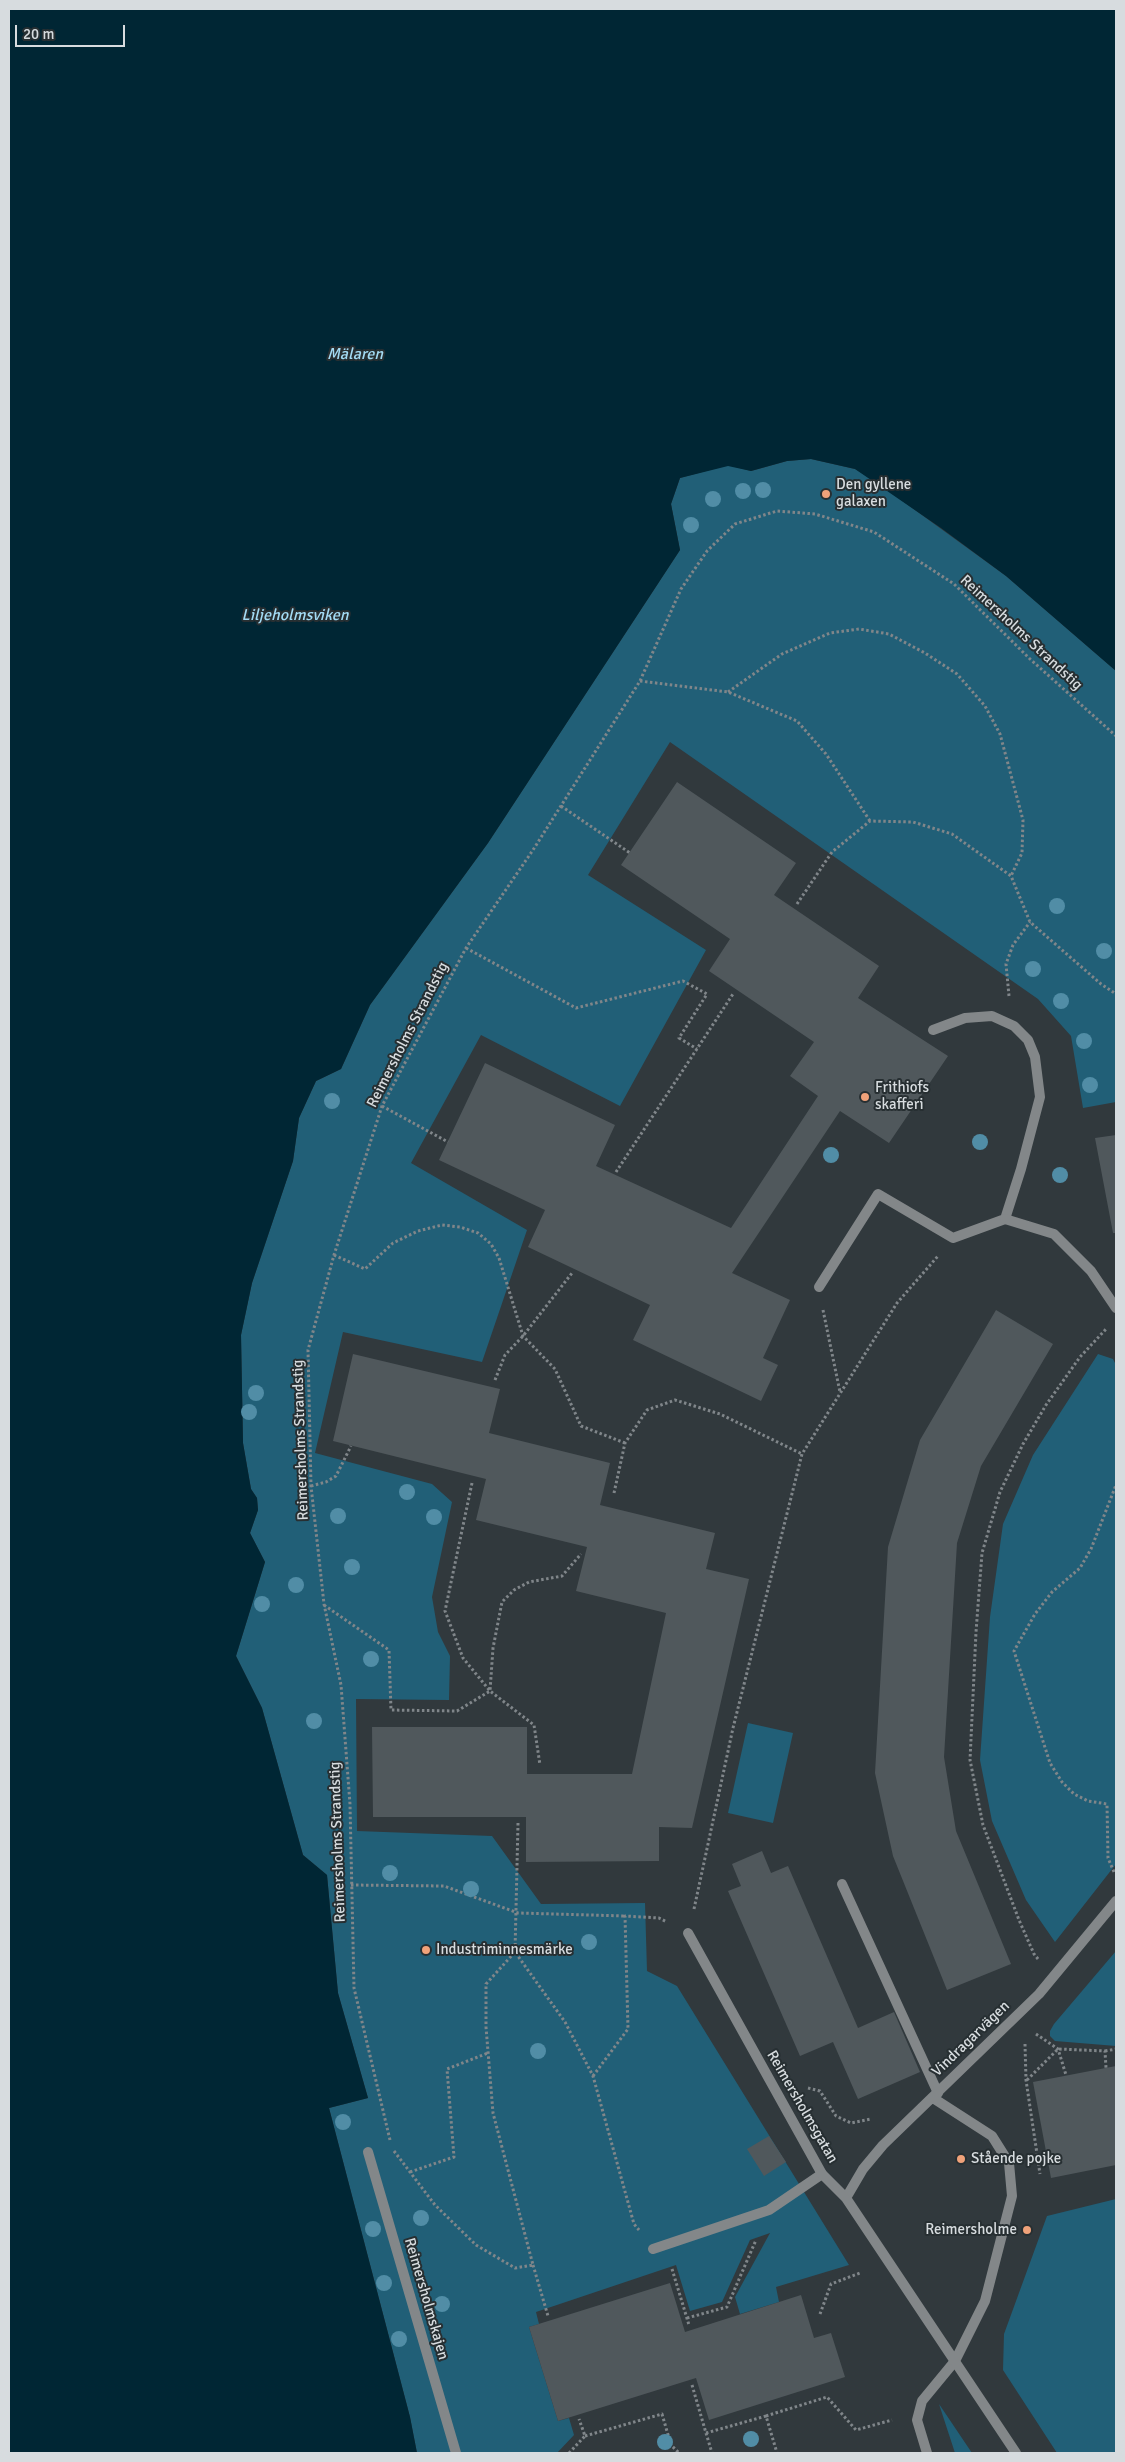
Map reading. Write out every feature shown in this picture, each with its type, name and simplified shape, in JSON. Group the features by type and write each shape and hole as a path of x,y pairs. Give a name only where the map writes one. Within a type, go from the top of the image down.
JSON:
{"street":[{"path":"934,1030 964,1018 992,1016 1014,1026 1028,1040 1035,1057 1040,1097 1021,1169 1005,1219"},
{"path":"818,1288 878,1194 953,1238 1005,1219 1054,1234 1091,1271 1116,1308"},
{"path":"842,1884 936,2095 992,2136 1009,2163 1012,2196 985,2301 955,2361 922,2401 917,2420 928,2453"},
{"name":"Vindragarvägen","path":"846,2198 864,2169 884,2145 1039,1994 1116,1901"},
{"name":"Reimersholmsgatan","path":"688,1933 822,2174 846,2198 1016,2453"},
{"name":"Reimersholmskajen","path":"368,2152 456,2453"},
{"path":"654,2249 769,2210 822,2174"}],"path":[{"name":"Reimersholms Strandstig","path":"410,2172 392,2148 354,1988 350,1804 341,1685 324,1604 311,1486 308,1350 334,1255 382,1106 466,948 561,806 640,681 681,589 707,550 735,524 777,511 815,514 874,532 954,584 1030,659 1116,736"},
{"path":"728,692 782,654 830,633 859,629 889,634 925,653 957,674 985,706 1000,734 1023,820 1022,853 1011,876"},
{"path":"640,681 728,692 797,721 826,754 870,821"},
{"path":"561,806 630,853"},
{"path":"797,904 832,852 870,821 913,822 952,834 1011,876 1030,922 1101,984 1116,994"},
{"path":"1014,1026 1006,984 1006,964 1013,945 1030,922"},
{"path":"466,948 576,1008 683,981 706,994 679,1038 696,1049"},
{"path":"616,1172 733,994"},
{"path":"382,1106 448,1142"},
{"path":"334,1255 365,1269 393,1243 418,1231 442,1225 460,1227 478,1233 491,1244 499,1258 523,1336 555,1369 581,1426 625,1443"},
{"path":"351,1884 444,1886 518,1913 659,1918 688,1933 733,1728 802,1454 897,1303 953,1238"},
{"path":"495,1380 505,1355 523,1336 572,1273"},
{"path":"818,1288 840,1392"},
{"path":"1034,1954 983,1825 970,1760 982,1553 1000,1492 1023,1444 1046,1405 1080,1357 1110,1325"},
{"path":"614,1493 625,1443 647,1410 675,1400 720,1414 802,1454"},
{"path":"311,1486 326,1482 336,1476 351,1446"},
{"path":"472,1483 445,1611 463,1658 490,1691 534,1726 540,1765"},
{"path":"1114,1872 1108,1858 1107,1804 1088,1801 1074,1794 1062,1782 1050,1763 1014,1651 1035,1614 1052,1592 1080,1568 1097,1534 1116,1484"},
{"path":"490,1691 493,1648 502,1602 514,1590 528,1582 562,1576 581,1554"},
{"path":"324,1604 389,1650 392,1710 457,1711 490,1691"},
{"path":"518,1823 516,1952 565,2022 594,2076 634,2224 654,2249 671,2266 689,2324"},
{"path":"594,2076 628,2028 625,1916"},
{"path":"516,1952 486,1984 488,2053 493,2113 548,2316"},
{"path":"1036,2034 1058,2049 1105,2051 1116,2049"},
{"path":"1026,2044 1026,2080 1040,2174"},
{"path":"1058,2049 1066,2076"},
{"path":"1026,2080 1058,2049"},
{"path":"1105,2051 1106,2068"},
{"path":"488,2053 447,2069 454,2157 410,2172 435,2205 476,2245 515,2268 533,2265"},
{"path":"808,2088 820,2091 836,2116 851,2123 870,2119"},
{"path":"687,2318 727,2306 769,2210"},
{"path":"820,2314 830,2284 860,2273"},
{"path":"692,2385 712,2453"},
{"path":"706,2433 827,2397 856,2430 900,2418"},
{"path":"569,2453 585,2436 662,2414 671,2445 679,2453"},
{"path":"766,2416 777,2453"},
{"path":"579,2419 585,2436"}],"shaded area":[{"path":"811,459 855,469 875,481 1006,576 1116,671 1116,1102 1083,1108 1071,1036 1038,999 670,742 588,875 706,950 620,1106 481,1035 411,1163 527,1230 482,1362 343,1332 315,1453 432,1484 452,1502 432,1597 438,1632 450,1656 449,1700 356,1699 357,1831 492,1836 541,1904 645,1903 647,1971 677,1986 849,2265 776,2287 779,2302 740,2314 735,2297 770,2233 750,2240 722,2302 690,2311 676,2265 536,2312 539,2324 529,2327 558,2421 569,2418 574,2435 557,2453 417,2453 410,2417 329,2108 368,2098 338,1993 327,1875 303,1855 262,1708 236,1656 265,1562 250,1533 258,1510 257,1498 251,1489 243,1443 241,1335 252,1283 293,1161 299,1118 316,1081 341,1069 370,1005 488,843 680,550 671,504 680,478 728,465 751,471 787,461"},
{"path":"1098,1354 1113,1359 1116,1365 1116,1864 1055,1942 1026,1900 992,1821 980,1760 990,1617 1003,1524 1033,1455"},
{"path":"748,1723 793,1733 773,1823 728,1813"},
{"path":"1116,1951 1116,2046 1055,2041 1050,2036 1050,2031 1054,2024"},
{"path":"1116,2199 1116,2453 1057,2453 1003,2370 1004,2334 1047,2216"},
{"path":"939,2404 972,2453 955,2453"}],"water":[{"name":"Liljeholmsviken","path":"9,9 1116,9 1116,671 1006,576 941,528 855,469 811,459 787,461 751,471 728,466 680,478 671,504 680,550 488,843 370,1005 341,1069 316,1081 299,1118 293,1161 252,1283 241,1335 243,1443 251,1489 257,1498 258,1510 250,1533 265,1562 236,1656 262,1708 303,1855 327,1875 338,1993 368,2098 329,2108 410,2417 417,2453 9,2453"}],"building":[{"path":"677,782 796,863 774,895 879,966 858,998 948,1056 889,1143 840,1111 732,1273 790,1300 763,1358 778,1365 761,1401 633,1340 650,1305 528,1247 545,1210 439,1160 485,1063 615,1125 596,1166 731,1228 818,1096 790,1076 814,1042 709,971 730,939 621,865"},
{"path":"1116,1135 1116,1233 1113,1233 1095,1138"},
{"path":"996,1310 1053,1344 981,1466 957,1543 944,1757 956,1831 1011,1964 947,1990 893,1856 875,1773 888,1547 920,1440"},
{"path":"353,1354 500,1389 489,1433 610,1463 600,1505 715,1533 706,1569 749,1579 692,1828 659,1827 659,1861 526,1862 526,1817 373,1817 372,1727 527,1727 527,1774 632,1774 666,1613 576,1591 587,1547 476,1520 486,1479 333,1441"},
{"path":"762,1851 771,1873 788,1866 858,2028 894,2012 920,2072 858,2099 833,2042 800,2056 728,1891 741,1886 732,1864"},
{"path":"1116,2066 1116,2165 1051,2178 1033,2082"},
{"path":"769,2136 786,2162 764,2176 747,2149"},
{"path":"670,2283 685,2332 801,2295 814,2338 831,2333 845,2377 709,2420 696,2378 558,2421 529,2327"}],"place":[{"name":"Den gyllene galaxen","path":"826,494"},
{"name":"Frithiofs skafferi","path":"865,1097"},
{"name":"Industriminnesmärke","path":"426,1950"},
{"name":"Stående pojke","path":"961,2159"},
{"name":"Reimersholme","path":"1027,2230"}],"water label":[{"name":"Mälaren","path":"355,355"}]}
